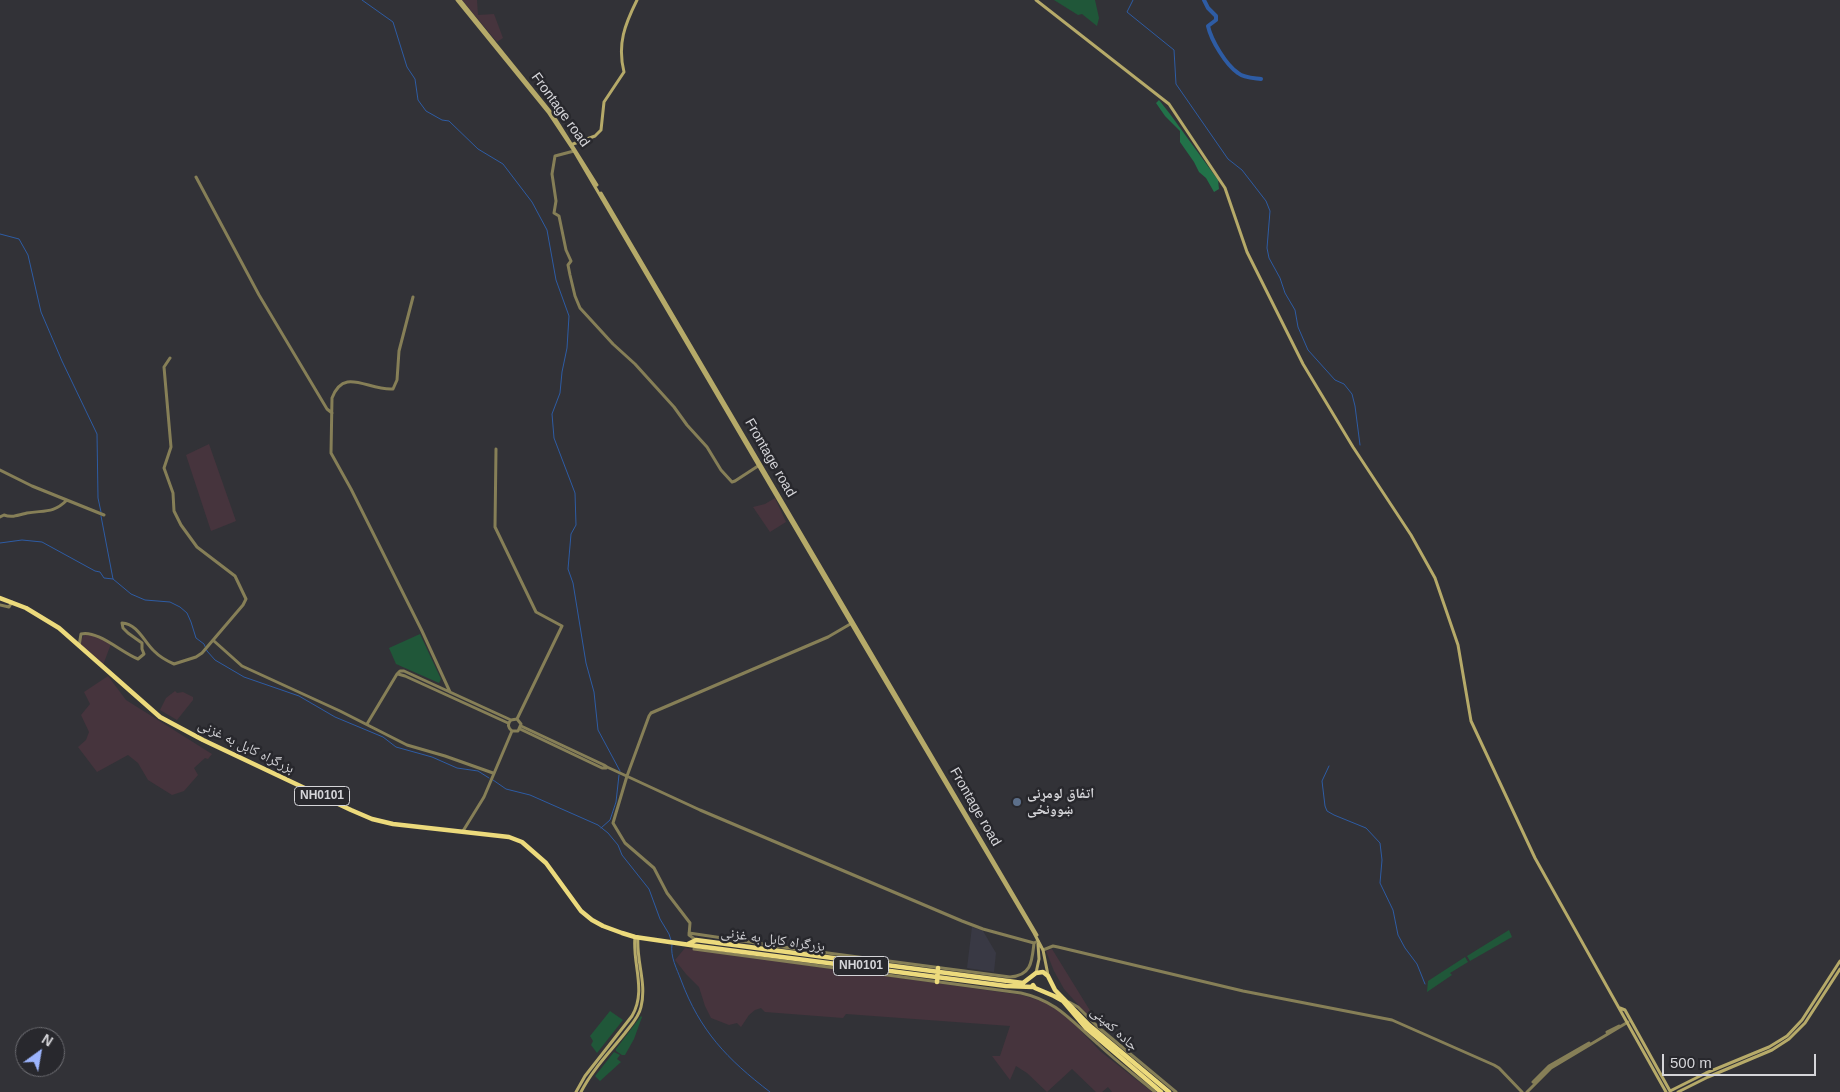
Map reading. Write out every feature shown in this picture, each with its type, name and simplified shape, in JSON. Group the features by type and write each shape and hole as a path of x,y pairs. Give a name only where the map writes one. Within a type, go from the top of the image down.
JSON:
{"highway":[{"name":"بزرگراه کابل به غزنی","path":"0,598 13,602 59,628 160,717 203,740 372,819 393,824 509,837 522,842 546,863 582,911 603,926 637,937 657,940 937,975 1006,986 1034,987"},
{"name":"بزرگراه کابل به غزنی","path":"696,940 849,959 857,966 906,966 937,975 965,974 1023,983 1034,975"},
{"path":"688,944 696,940"},
{"name":"NH0101","path":"1034,975 1042,972 1049,977"},
{"path":"1034,975 1032,982 1034,987"},
{"path":"1040,990 1048,987 1049,977"},
{"name":"جاده کمپنی","path":"1049,977 1055,990 1069,1002 1089,1025 1170,1092"},
{"name":"NH0101","path":"1034,987 1040,990"},
{"name":"جاده کمپنی","path":"1040,990 1063,1001 1086,1028 1161,1092"}],"main road":[{"name":"Frontage road","path":"459,0 550,110 572,145 852,623 1033,927 1043,950 1049,977"},
{"path":"637,0 623,34 620,48 624,72 607,96 601,130 595,136 572,145 574,151 852,623"},
{"path":"1036,0 1168,104 1225,188 1247,252 1303,364 1353,447 1411,534 1435,578 1458,645 1471,720 1535,858 1669,1092"},
{"path":"576,1092 585,1076 638,1006 639,990 634,952 637,937"},
{"path":"581,1092 595,1069 640,1010 643,990 637,937"},
{"path":"1034,975 1039,958 1038,941"},
{"path":"1669,1092 1706,1073 1769,1047 1786,1036 1802,1020 1840,961"},
{"path":"1678,1092 1772,1050 1790,1039 1805,1023 1840,969"},
{"path":"1620,1008 1625,1010 1669,1092"}],"street":[{"path":"574,151 555,156 552,174 556,201 554,213 559,216 566,250 571,261 568,265 578,305 612,344 635,364 674,407 684,422 707,447 721,470 732,482 758,466"},
{"path":"196,177 259,295 327,410 332,414"},
{"path":"413,296 398,351 398,380 392,389 384,390 348,380 342,382 332,398 331,453 406,598 450,692"},
{"path":"79,646 81,634 87,632 138,659 144,654 142,643 123,628 122,623 133,627 165,660 174,664 196,657 202,652 213,642 246,599 235,576 197,547 181,525 174,511 174,493 164,468 171,447 164,367 170,358"},
{"path":"397,674 406,676 510,722 517,719 562,626 536,612 495,527 496,449"},
{"path":"0,470 32,486 95,513 104,515"},
{"path":"0,517 4,515 10,517 30,513 44,513 61,506 67,500"},
{"path":"0,606 9,607 13,602"},
{"path":"696,940 690,936 690,923 667,893 654,868 625,844 613,823 627,776 651,713 662,710 828,637 852,623"},
{"path":"213,642 242,666 367,724 407,745 445,756 493,775"},
{"path":"367,724 400,671 404,671 450,692 510,722"},
{"path":"517,719 520,722 520,728"},
{"path":"510,722 509,728 512,731"},
{"path":"463,831 489,787 512,731 520,728 602,768 607,768 627,776 700,810 962,921 1034,943 1038,941"},
{"path":"689,933 849,959 906,966"},
{"path":"965,974 1019,976 1029,967 1032,960 1034,943"},
{"path":"1043,950 1054,946 1243,991 1392,1020 1499,1068 1525,1092 1549,1066 1628,1022"},
{"path":"694,949 857,966"},
{"path":"937,975 1039,998 1050,1003 1068,1016 1155,1092"},
{"path":"1069,1002 1078,1007 1098,1027 1176,1092"}],"shaded area":[{"path":"462,0 477,0 478,15 494,14 503,38 497,42"},
{"path":"209,444 236,521 211,531 186,455"},
{"path":"775,498 786,522 770,532 753,507 765,504"},
{"path":"86,632 111,644 103,665 79,643"},
{"path":"108,676 126,700 212,754 194,768 198,775 184,791 172,795 148,780 138,763 128,755 97,772 78,747 86,740 89,732 81,715 90,704 84,692"},
{"path":"175,691 177,693 183,692 193,697 193,700 177,720 160,710 166,698"},
{"path":"972,927 983,931 996,953 994,972 967,968"},
{"path":"685,948 1022,995 1057,1006 1100,1051 1152,1092 1112,1092 1108,1087 1102,1092 1096,1092 1072,1069 1047,1092 1027,1073 1016,1066 1010,1080 992,1056 1000,1056 1010,1026 846,1014 843,1018 765,1012 761,1008 749,1015 741,1027 737,1023 729,1025 711,1018 699,987 675,960"},
{"path":"1052,949 1094,1017 1091,1019 1064,989 1046,951"}],"green space":[{"path":"1054,0 1095,0 1099,18 1097,26 1082,14 1078,15"},
{"path":"1159,100 1218,180 1219,189 1214,192 1206,178 1199,172 1180,142 1180,131 1165,116 1156,103"},
{"path":"420,634 441,679 439,683 396,664 389,648"},
{"path":"1509,930 1512,937 1470,961 1467,956"},
{"path":"1465,957 1468,962 1450,973 1452,975 1427,992 1428,981"},
{"path":"610,1011 623,1020 597,1053 591,1045 593,1041 590,1036"},
{"path":"641,1016 634,1039 625,1055 622,1055 616,1049"},
{"path":"614,1052 620,1055 617,1059 621,1062 600,1081 595,1076"}],"waterway":[{"path":"362,0 393,22 407,67 415,79 418,100 426,111 442,120 449,121 478,149 503,164 532,202 547,230 556,280 569,316 567,348 560,393 552,414 554,438 575,493 576,525 571,534 568,569 573,583 586,663 594,692 598,730 620,771"},
{"path":"1133,0 1127,12 1174,50 1176,84 1228,159 1242,170 1266,201 1270,211 1267,248 1269,258 1295,310 1298,327 1308,350 1335,380 1344,384 1352,394 1360,445"},
{"path":"1204,0 1208,8 1216,16 1216,20 1208,26 1212,38 1224,58 1240,75 1261,79"},
{"path":"0,234 19,239 28,255 41,312 97,434 98,498 101,512"},
{"path":"101,516 113,579 131,594 145,600 170,602 180,607 187,613 196,638 204,644 215,660 244,677 299,696 335,717 383,737 396,747 432,757 457,768 478,771 489,778"},
{"path":"0,543 22,540 42,542 100,572 104,578 113,579"},
{"path":"1329,766 1322,781 1327,811 1366,828 1380,843 1382,860 1380,883 1393,910 1398,935 1417,964 1425,984"},
{"path":"601,828 610,820 616,802 619,775"},
{"path":"493,780 506,789 530,795 598,825 608,833 618,845 622,855 649,889 660,919 671,940"},
{"path":"672,944 673,958 681,980 706,1029 728,1056 770,1092"}],"place":[{"name":"اتفاق لومړنی ښوونځی","path":"1017,802"}]}
